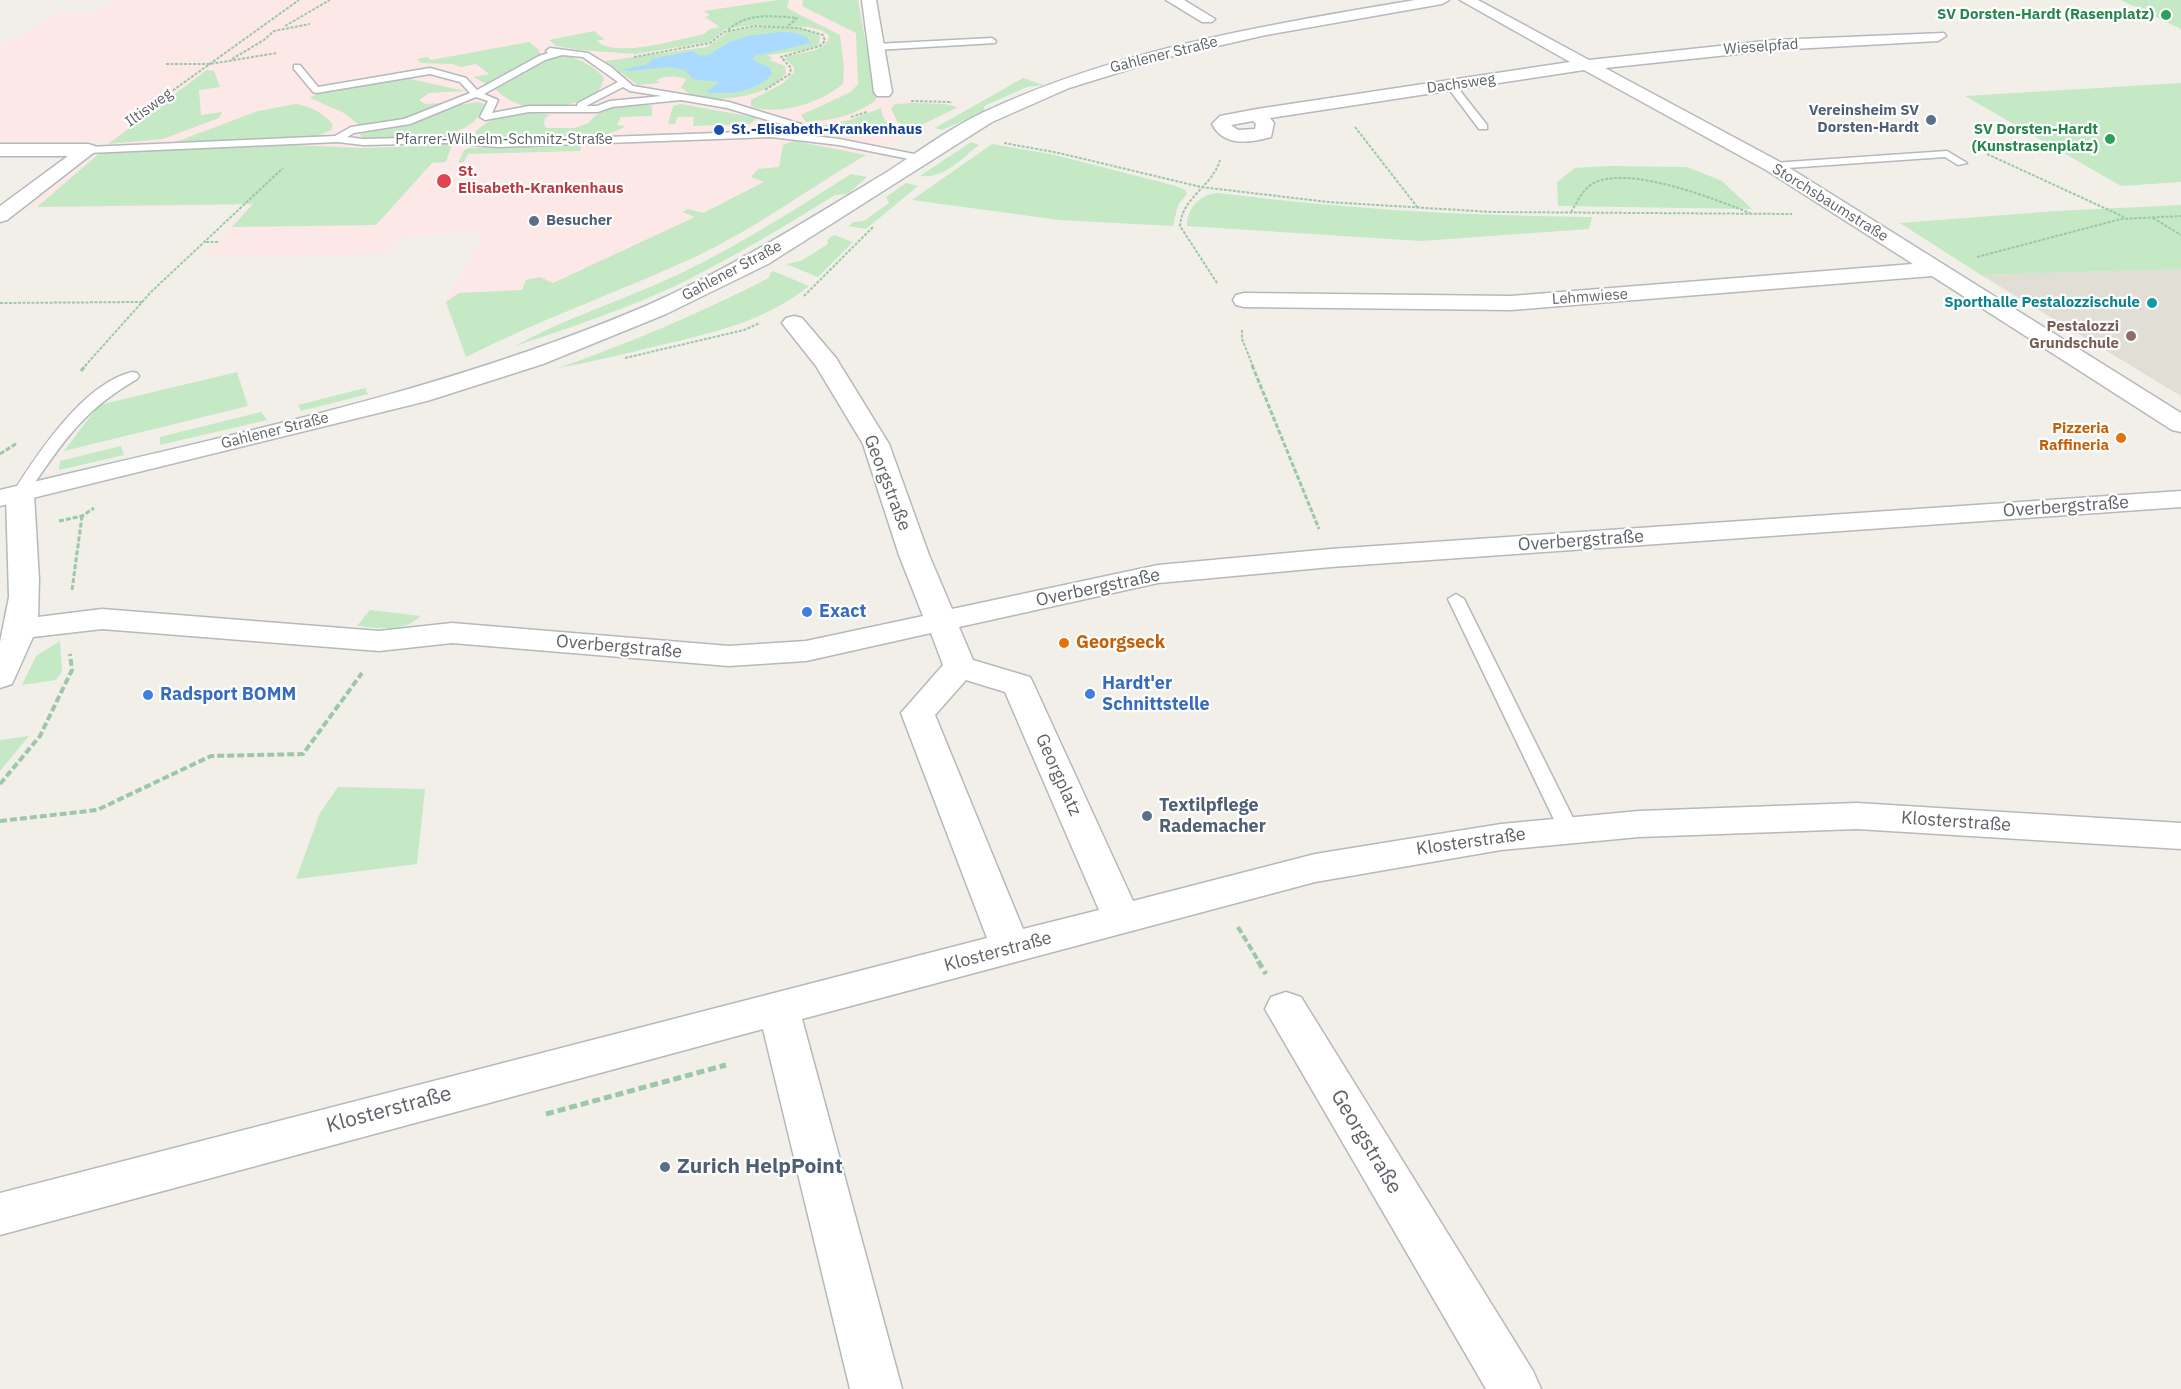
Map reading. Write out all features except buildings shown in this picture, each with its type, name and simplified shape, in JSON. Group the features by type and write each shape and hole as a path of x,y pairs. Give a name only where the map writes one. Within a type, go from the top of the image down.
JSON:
{"street":[{"path":"869,0 883,92"},
{"path":"1173,0 1207,19"},
{"name":"Gahlener Straße","path":"10,496 418,396 534,359 658,309 759,259 986,118 1063,84 1113,67 1266,30 1442,0"},
{"name":"Storchsbaumstraße","path":"1467,0 1773,166 1845,214 2181,424"},
{"name":"Wieselpfad","path":"1586,65 1775,45 1938,36"},
{"name":"Dachsweg","path":"1236,135 1227,133 1221,124 1226,120 1257,114 1586,65"},
{"path":"0,150 88,150"},
{"path":"0,216 88,150"},
{"name":"Lehmwiese","path":"1244,300 1511,303 1935,269"},
{"name":"Georgstraße","path":"794,323 827,363 876,444 914,555 943,622"},
{"path":"0,677 20,629 24,580 20,530 10,496"},
{"name":"Overbergstraße","path":"20,629 102,619 379,641 453,633 729,656 806,651 1158,574 1331,558 2181,499"},
{"path":"943,622 960,667 918,713 1011,949"},
{"name":"Georgplatz","path":"960,667 1018,685 1122,919"},
{"name":"Klosterstraße","path":"0,1214 649,1041 1011,949 1218,893 1315,868 1384,855 1501,837 1639,824 1857,816 2181,836"},
{"path":"779,1009 876,1389"},
{"name":"Georgstraße","path":"1286,1009 1515,1389"}],"lane":[{"path":"876,47 992,41"},
{"path":"338,139 351,130 406,122 476,94 554,52 585,55 608,69 622,84 630,88 677,98 729,105 797,126 791,135"},
{"path":"297,67 316,90 430,71 463,80 476,94 529,110"},
{"path":"575,108 622,84"},
{"path":"1451,85 1484,127"},
{"path":"485,117 529,110 598,109 610,104 677,98"},
{"path":"476,125 485,117 493,100"},
{"path":"459,141 467,133"},
{"name":"Pfarrer-Wilhelm-Schmitz-Straße","path":"88,150 338,139 363,142 459,141 498,144 791,135 919,158"},
{"path":"1773,166 1947,154 1962,163"},
{"path":"10,496 81,409 105,390 132,376"},
{"path":"1456,600 1569,830"}],"path":[{"name":"Iltisweg","path":"88,150 299,0"},
{"path":"223,63 242,54 274,31 330,0"},
{"path":"585,55 633,57 710,43 728,31 741,18 754,16 797,18 787,27"},
{"path":"281,28 310,24"},
{"path":"728,31 754,26 787,27 814,31 823,35 825,40 820,46 781,57 791,68 790,74 784,80 729,105"},
{"path":"166,64 223,63 284,51"},
{"path":"1336,102 1418,208"},
{"path":"1236,135 1217,147 1221,159 1215,173 1185,206 1180,217 1180,226 1216,282 1244,300 1242,339 1331,558"},
{"path":"996,141 1059,153 1130,172 1201,187 1328,202 1418,208 1571,213 1845,214"},
{"path":"76,377 105,340 142,302 309,142"},
{"path":"1947,154 1983,152 2094,205 2128,218"},
{"path":"1571,213 1591,184 1605,179 1633,180 1688,190 1753,214"},
{"path":"1935,269 2035,240 2128,218 2181,216"},
{"path":"2152,217 2181,235"},
{"path":"205,242 219,242"},
{"path":"0,303 142,302"},
{"path":"0,454 25,438"},
{"path":"0,821 97,810 211,756 303,754 376,654 379,641"},
{"path":"1218,893 1286,1009"}],"shaded area":[{"name":"St. Elisabeth-Krankenhaus","path":"120,0 862,0 865,28 877,72 893,100 932,99 968,104 866,156 762,222 703,254 634,286 517,300 450,315 444,302 484,233 416,235 397,241 390,253 303,257 202,257 250,205 25,209 109,142 0,141 0,47 61,12 95,12"},
{"name":"Pestalozzi Grundschule","path":"2181,269 2181,396 1981,275"}],"green space":[{"path":"789,0 787,8 840,35 844,68 843,84 834,91 813,102 790,108 755,108 751,106 751,100 782,84 794,73 794,67 785,59 787,56 812,51 824,45 829,36 823,31 809,27 752,25 725,29 709,42 636,54 580,50 556,46 549,40 594,31 604,39 597,41 606,46 633,48 648,46 704,34 710,29 720,27 705,17 710,15 704,11"},
{"path":"803,0 858,0 876,100 860,110 825,120 806,122 801,115 851,92 858,84 856,33 802,6"},
{"name":"SV Dorsten-Hardt (Rasenplatz)","path":"2121,0 2181,0 2181,29"},
{"path":"754,27 788,27 806,30 820,36 819,45 804,50 768,55 772,58 770,60 785,66 786,73 778,81 756,93 718,99 694,98 681,87 687,79 678,77 663,77 656,80 660,83 638,85 605,61 707,47 728,32"},
{"path":"529,42 539,50 541,55 486,84 474,77 489,74 476,64 461,67 452,64 421,63 417,59 428,57 431,60"},
{"path":"568,56 588,64 604,78 599,90 583,100 553,107 533,107 513,101 496,90 498,84 548,59"},
{"path":"207,70 214,71 220,87 199,90 201,115 222,112 219,118 163,139 108,144"},
{"path":"401,77 465,91 429,93 419,100 425,104 442,103 440,107 404,121 371,126 359,125 344,113 310,98 322,91"},
{"path":"1023,78 1044,85 1027,87 984,106 985,111 942,130 935,128"},
{"name":"SV Dorsten-Hardt (Kunstrasenplatz)","path":"2181,83 2181,182 2121,186 1965,96"},
{"path":"478,102 484,104 477,118 450,134 413,139 363,139 360,134 415,122 459,105"},
{"path":"641,103 652,106 652,116 621,117 617,125 624,126 623,128 601,137 498,141 480,139 475,132 492,120 520,113 550,115 545,118 546,128 575,128 589,123 605,110"},
{"path":"296,104 321,113 333,125 331,130 313,138 173,143 258,111"},
{"path":"681,104 758,118 749,124 693,126 694,117 677,117 675,124 668,124 673,106"},
{"path":"895,104 945,104 958,107 915,128 906,128 897,121 891,109"},
{"path":"881,108 888,124 897,131 819,126 850,120"},
{"path":"794,141 866,155 719,245 466,357 446,302 459,293 522,290 526,280 540,277 553,283 695,217 682,212 688,209 703,213 764,182 751,177 758,169 779,167 783,145"},
{"path":"971,142 979,145 952,167 937,174 920,176"},
{"path":"582,144 580,151 468,154 464,162 458,163 464,150 470,148"},
{"path":"992,144 1055,155 1176,186 1185,190 1187,194 1178,205 1173,226 1060,220 912,200"},
{"path":"291,145 363,148 452,145 446,162 432,163 376,225 232,227 253,204 37,207 101,152"},
{"path":"1687,167 1722,181 1752,209 1558,206 1557,182 1575,168"},
{"path":"851,174 867,177 848,194 835,195 756,243 695,276 616,311 515,346 706,261"},
{"path":"906,183 918,186 866,229 848,226 854,222 864,221 889,203 886,197"},
{"path":"1218,193 1405,211 1592,217 1589,229 1421,241 1187,226 1189,213 1196,203 1206,196"},
{"path":"2181,205 2181,269 1981,275 1900,223 2057,211"},
{"path":"834,235 853,242 818,277 786,264 801,261 828,244 827,240"},
{"path":"773,271 809,286 774,309 737,325 608,358 558,368 639,338 691,315 769,278"},
{"path":"237,372 248,406 64,451 99,405"},
{"path":"365,388 368,394 301,411 298,405"},
{"path":"261,412 267,420 160,445 160,437"},
{"path":"121,446 124,455 59,470 60,461"},
{"path":"370,610 421,616 399,627 357,626"},
{"path":"60,641 62,672 56,680 22,685 36,656"},
{"path":"29,736 0,771 0,740"},
{"path":"338,787 425,789 417,864 296,879 320,813"}],"water":[{"path":"782,32 802,35 811,43 754,56 753,60 770,68 772,74 759,85 742,91 706,92 720,82 693,79 685,70 669,67 628,71 624,69 646,65 652,59 693,51 700,56 708,55 730,42 747,36"}],"place":[{"name":"SV Dorsten-Hardt (Rasenplatz)","path":"2166,15"},
{"name":"Vereinsheim SV Dorsten-Hardt","path":"1931,120"},
{"name":"St.-Elisabeth-Krankenhaus","path":"719,130"},
{"name":"SV Dorsten-Hardt (Kunstrasenplatz)","path":"2110,139"},
{"name":"St. Elisabeth-Krankenhaus","path":"444,181"},
{"name":"Besucher","path":"534,221"},
{"name":"Sporthalle Pestalozzischule","path":"2152,303"},
{"name":"Pestalozzi Grundschule","path":"2131,336"},
{"name":"Pizzeria Raffineria","path":"2121,438"},
{"name":"Exact","path":"807,612"},
{"name":"Georgseck","path":"1064,643"},
{"name":"Hardt'er Schnittstelle","path":"1090,694"},
{"name":"Radsport BOMM","path":"148,695"},
{"name":"Textilpflege Rademacher","path":"1147,816"},
{"name":"Zurich HelpPoint","path":"665,1167"}]}
